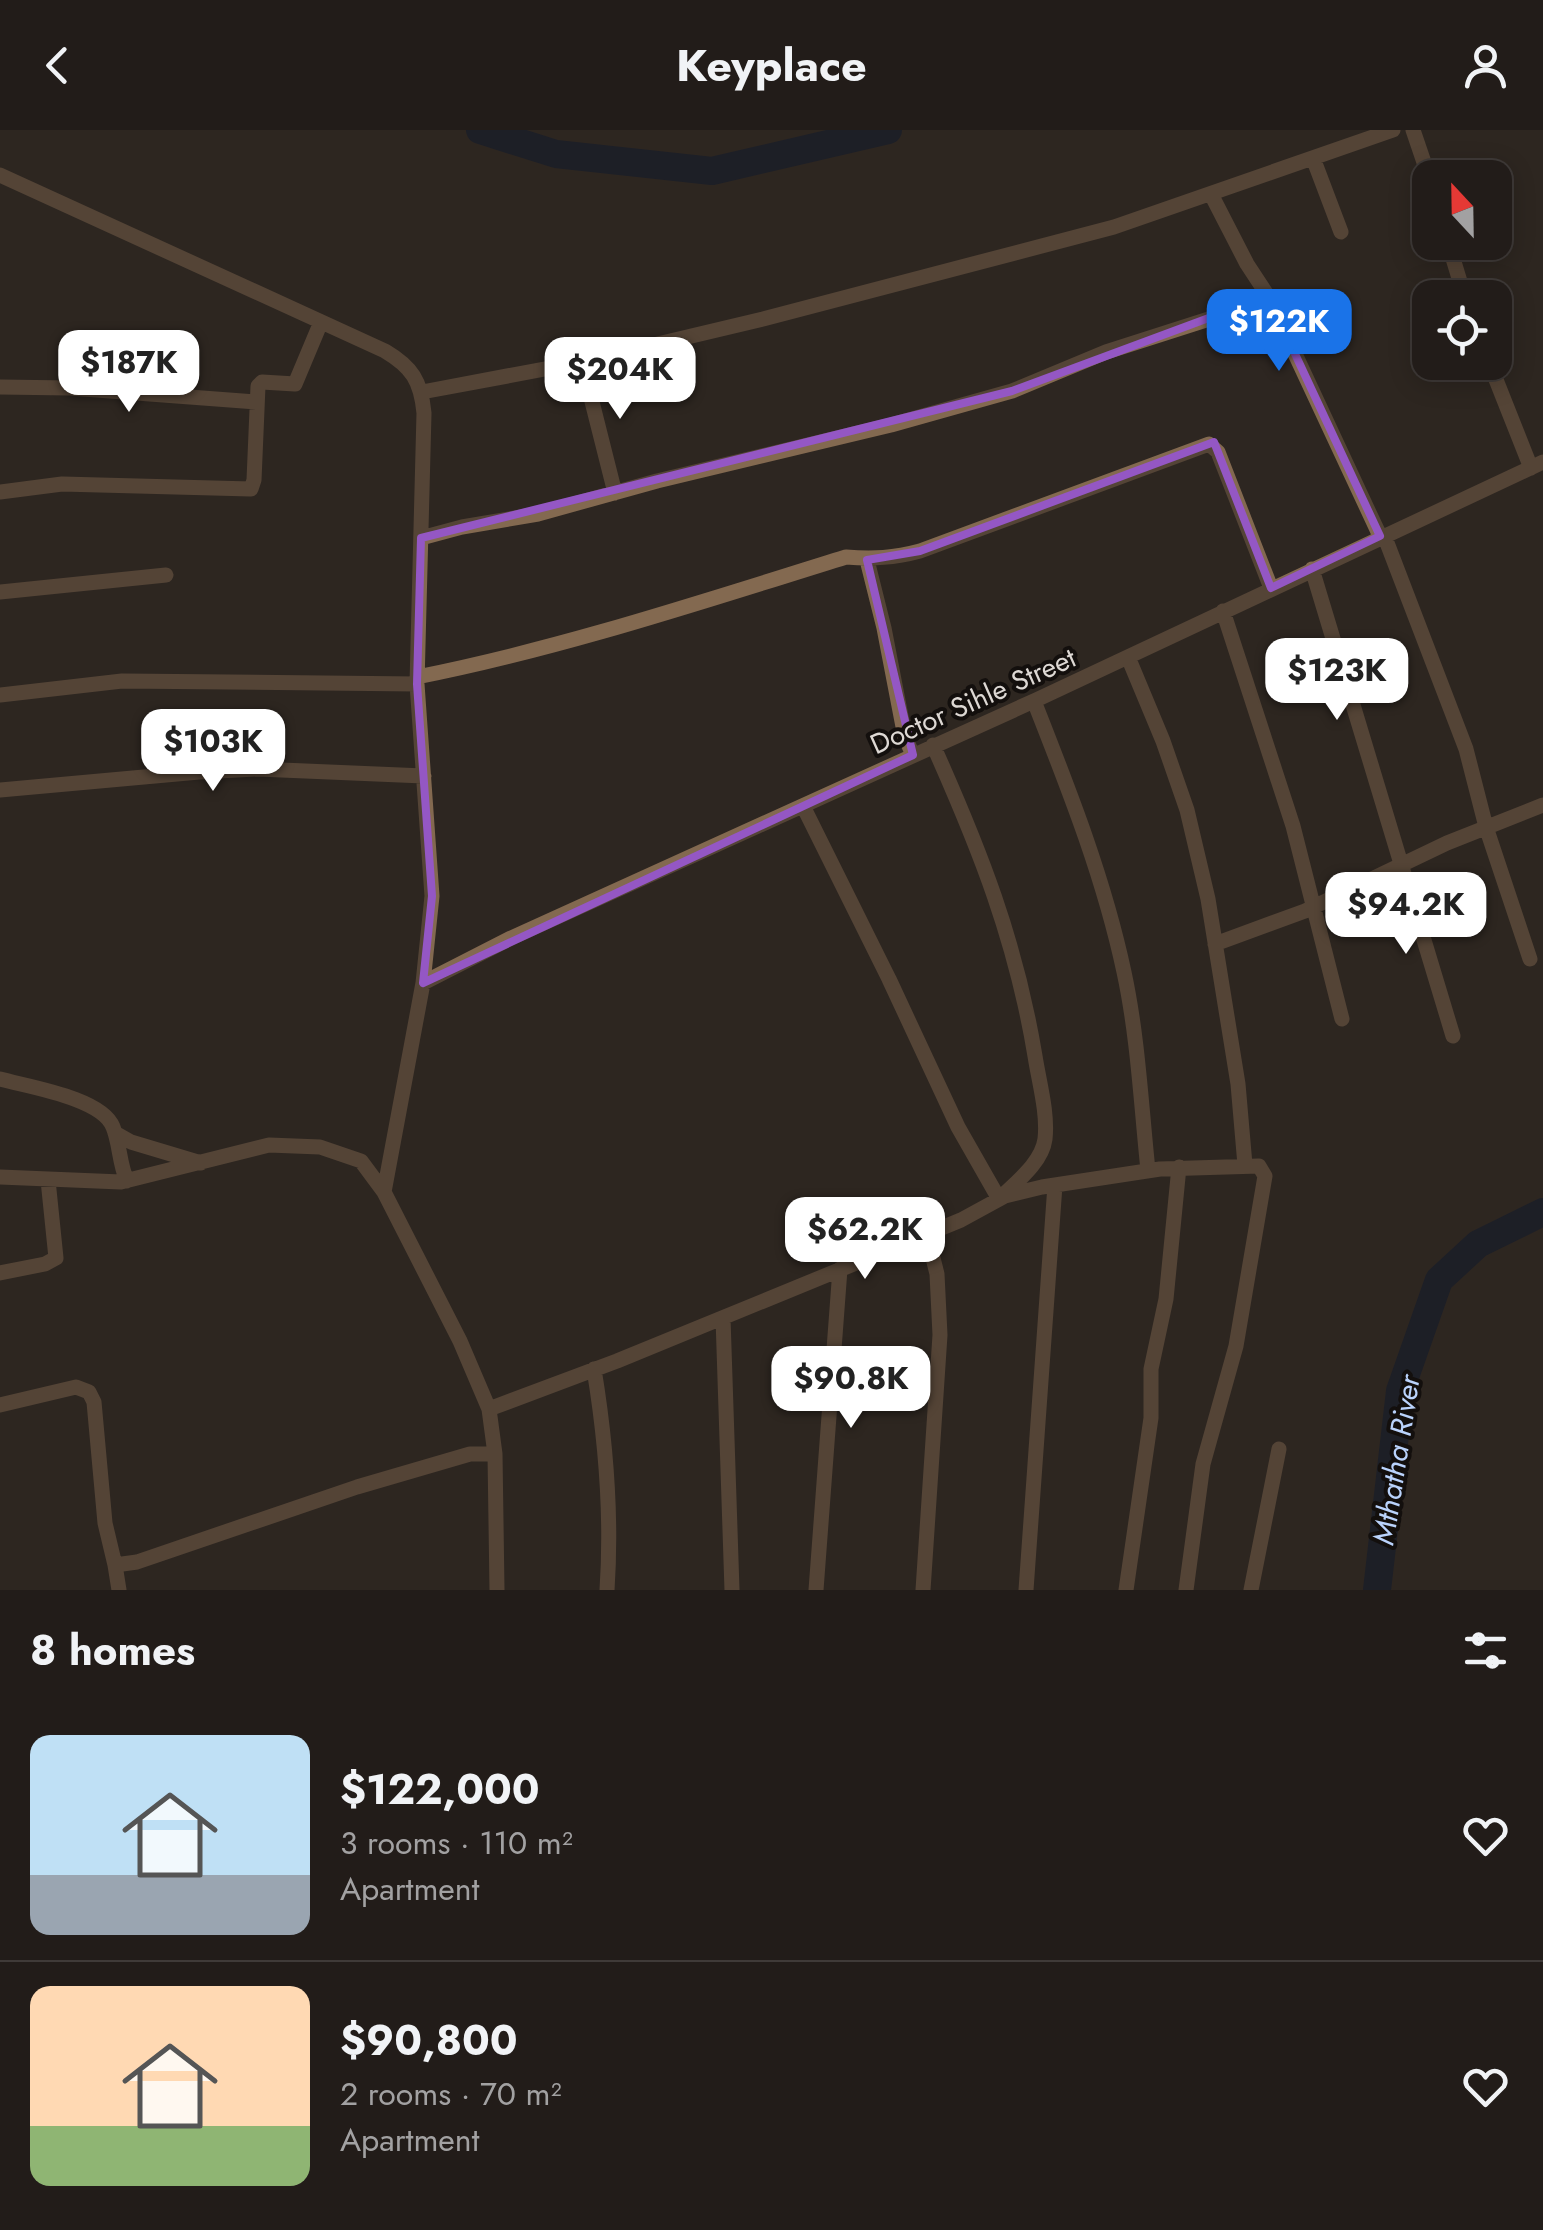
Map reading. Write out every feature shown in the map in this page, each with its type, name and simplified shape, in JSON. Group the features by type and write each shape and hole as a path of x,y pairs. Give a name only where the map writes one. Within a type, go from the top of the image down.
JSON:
{"street":[{"path":"422,392 582,362 1114,228 1393,130"},
{"path":"1413,130 1423,160"},
{"path":"1313,158 1341,232"},
{"path":"0,176 321,322 406,364 417,378 422,392 417,680 432,896 422,983 384,1192"},
{"path":"1212,196 1246,264 1268,296 1382,536 1460,732 1486,827 1530,959"},
{"path":"421,538 538,514 891,426 1012,391 1106,352 1268,296"},
{"path":"0,492 62,484 251,489 258,386 262,382 295,384 321,322"},
{"path":"582,362 615,492"},
{"path":"1497,380 1537,465"},
{"path":"0,387 70,388 257,402"},
{"path":"0,694 122,681 417,680 587,636 846,557 896,558 920,551 1209,444 1218,452 1271,588"},
{"name":"Doctor Sihle Street","path":"422,983 511,938 1128,658 1537,465"},
{"path":"867,560 912,755"},
{"path":"1312,569 1453,1036"},
{"path":"0,592 166,576"},
{"path":"1223,611 1316,905 1342,1019"},
{"path":"1128,658 1187,810 1215,944 1238,1084 1245,1164"},
{"path":"1034,701 1089,846 1116,940 1130,1005 1148,1170"},
{"path":"933,745 1006,923 1023,986 1040,1087 1042,1148 1000,1200"},
{"path":"0,790 258,769 424,776"},
{"path":"802,806 958,1127 1000,1200"},
{"path":"1215,944 1316,905 1401,864 1543,806"},
{"path":"0,1079 85,1102 105,1114 115,1133 127,1180"},
{"path":"115,1133 131,1142 204,1164"},
{"path":"0,1178 127,1180 269,1145 320,1147 361,1161 384,1192 460,1342 489,1409 494,1454 497,1590"},
{"path":"489,1409 723,1318 927,1234 1012,1194 1148,1170 1245,1164 1264,1169 1264,1185 1236,1346 1203,1464 1186,1590"},
{"path":"1126,1590 1150,1418 1151,1369 1164,1317 1173,1248 1180,1167"},
{"path":"0,1274 46,1264 56,1258 48,1180"},
{"path":"1026,1590 1055,1185"},
{"path":"923,1590 940,1315 937,1274 927,1234"},
{"path":"816,1590 840,1269"},
{"path":"723,1318 732,1590"},
{"path":"594,1369 608,1485 608,1590"},
{"path":"0,1404 76,1387 89,1392 94,1402 105,1522 119,1590"},
{"path":"1252,1590 1279,1449"},
{"path":"115,1565 137,1562 401,1474 470,1454 494,1454"}],"highlighted area":[{"path":"1268,296 1380,536 1271,588 1214,442 920,551 867,560 913,755 423,983 432,896 417,684 421,538 1012,391"}],"waterway":[{"name":"Mthatha River","path":"480,130 556,154 712,171 888,130"},
{"name":"Mthatha River","path":"1377,1590 1400,1391 1439,1280 1478,1244 1543,1212"}]}
